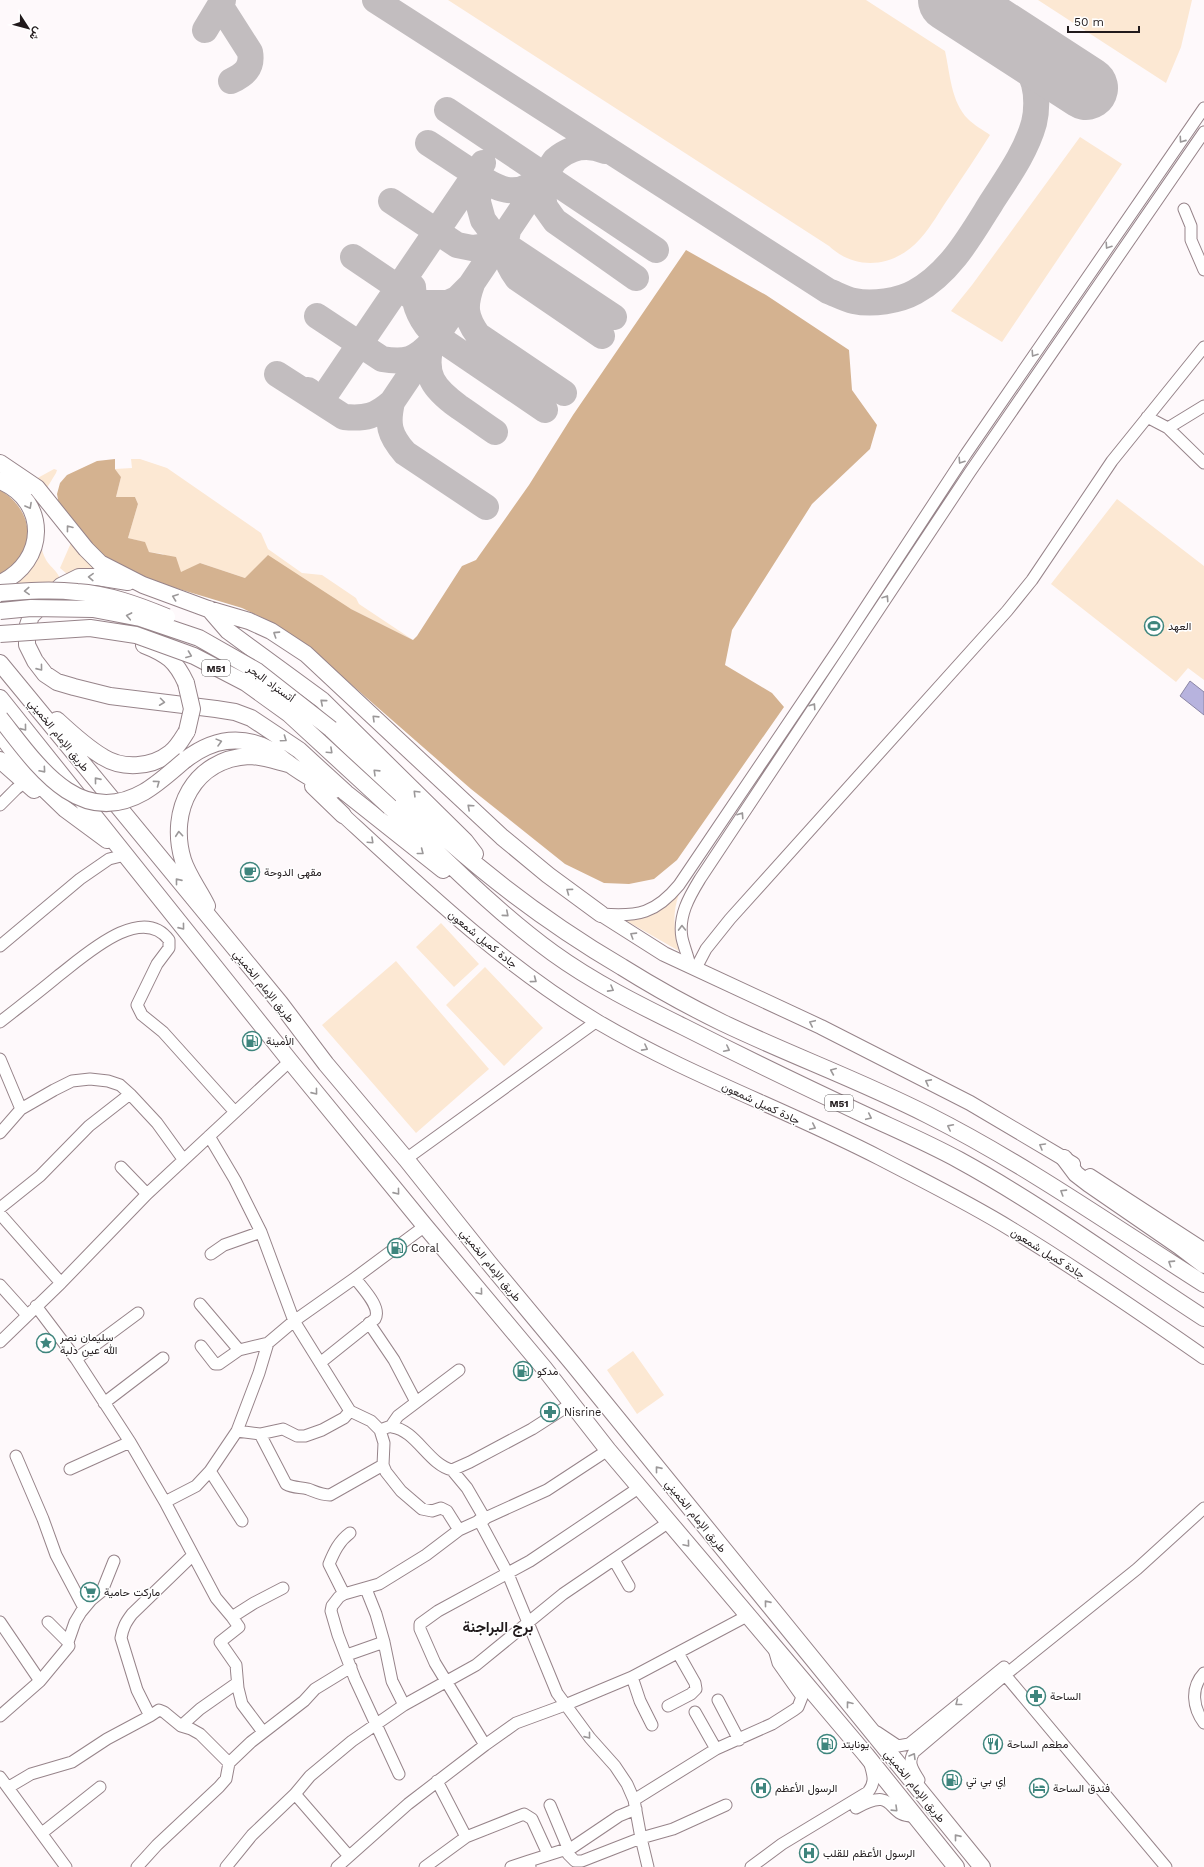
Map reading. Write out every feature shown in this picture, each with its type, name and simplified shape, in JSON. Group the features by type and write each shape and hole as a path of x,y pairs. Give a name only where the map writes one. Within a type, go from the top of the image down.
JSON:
{"highway":[{"path":"0,463 37,488 86,549 100,564 143,585 208,609 249,621 271,631 306,654 502,837 548,875 601,914"},
{"path":"0,481 12,486 23,496 30,507 37,532 32,554 15,573 0,583"},
{"path":"143,585 97,577 79,577 61,586 31,616 27,628 27,645 35,661 45,674 57,682 74,688 110,696 216,709 235,712 251,718 299,750 346,793 440,867 476,888"},
{"path":"0,593 42,590 78,592 136,604 206,634 257,671"},
{"name":"أتستراد البحر","path":"0,611 31,608 92,609 140,618 199,638 257,671 331,729 442,836 487,874"},
{"path":"208,609 228,631 322,700 465,841 487,874"},
{"name":"أتستراد البحر","path":"0,634 90,628 136,635 194,656 246,683 289,714 476,888"},
{"path":"0,650 13,670 18,685 87,746 104,758 123,765 136,766 161,759 170,753 187,731 192,708 186,683 180,668 160,651 142,644 96,636 32,631"},
{"name":"طريق الإمام الخميني","path":"0,663 280,1003 326,1064 406,1159 489,1263 982,1867"},
{"name":"طريق الإمام الخميني","path":"0,698 290,1061 534,1356 608,1450 866,1755 956,1867"},
{"path":"0,718 52,780 64,790 94,803 108,803 131,798 144,792 198,750 227,740 258,745 270,750 292,766 334,791 346,793"},
{"path":"0,734 34,780 61,804 124,853"},
{"path":"212,922 207,905 183,859 178,824 184,802 198,777 212,767 232,759 251,756 292,766 343,815"},
{"path":"0,760 68,821 82,831 124,853"},
{"path":"144,880 143,873 148,864 153,862 164,864"},
{"name":"M51","path":"487,874 571,934 620,966 669,995 721,1022 869,1086 979,1141 1096,1212 1204,1284"},
{"name":"M51","path":"476,888 553,953 597,981 654,1013 755,1063 956,1158 1002,1184 1070,1226 1204,1318"},
{"path":"1064,1158 1076,1174 1089,1184 1204,1265"},
{"path":"534,1356 542,1362 552,1362 557,1355 554,1341"},
{"path":"568,1400 563,1384 566,1377 575,1375 585,1379"}],"main road":[{"name":"جادة كميل شمعون","path":"343,815 426,892 481,940 541,985 597,1021 648,1050 878,1157 1010,1228 1124,1301 1204,1357"},
{"path":"601,914 664,954 876,1054 970,1103 1064,1158 1204,1250"}],"street":[{"path":"601,914 626,915 648,911 664,901 679,885 841,645 966,454 1204,108"},
{"path":"693,967 682,940 682,920 687,900 970,472 1204,132"},
{"path":"1184,209 1190,226 1191,240 1204,270"},
{"path":"693,967 730,919 1011,606 1032,580 1112,461 1204,347"},
{"path":"1168,428 1204,406"},
{"path":"1147,417 1168,428 1204,464"},
{"path":"0,805 7,796 25,782"},
{"path":"0,946 80,879 109,859 124,853"},
{"path":"0,1022 105,939 134,928 149,928 159,931 169,940 169,948 157,964 137,1005 138,1011 146,1020 163,1032 235,1112"},
{"path":"406,1159 597,1021"},
{"path":"0,1059 21,1109"},
{"path":"0,1342 147,1194 290,1061"},
{"path":"0,1133 21,1109 72,1081 90,1079 108,1081 120,1085 130,1094 157,1123 184,1159"},
{"path":"0,1208 40,1176 89,1126 130,1094"},
{"path":"209,1136 261,1232 294,1321 350,1411 386,1428 404,1432 442,1467 452,1470 467,1488 508,1574 551,1681 565,1705 590,1738 615,1766 635,1805 648,1867"},
{"path":"121,1167 147,1194"},
{"path":"0,1214 60,1283"},
{"path":"201,1346 215,1364 219,1364 239,1350 268,1343 294,1321 425,1226"},
{"path":"211,1254 224,1245 261,1232"},
{"path":"320,1363 375,1319 378,1312 355,1278"},
{"path":"0,1285 27,1315"},
{"path":"200,1304 239,1350"},
{"path":"36,1306 76,1359 130,1442 165,1502 216,1598 239,1627 220,1642 236,1665 237,1683 242,1704 263,1732"},
{"path":"76,1359 138,1313"},
{"path":"369,1323 394,1360 416,1402"},
{"path":"165,1502 196,1486 210,1471 237,1431 259,1373 268,1343"},
{"path":"104,1403 163,1358"},
{"path":"459,1370 394,1419 386,1428 383,1465 386,1472 408,1499 419,1508 426,1510 432,1511 441,1508 444,1509 459,1530"},
{"path":"452,1470 532,1429 568,1400"},
{"path":"237,1431 260,1434 283,1429 297,1436 305,1436 322,1430 344,1418 350,1411"},
{"path":"260,1434 286,1484 292,1487 308,1489 322,1495 330,1495 383,1465"},
{"path":"70,1469 130,1442"},
{"path":"399,1774 355,1679 352,1667 338,1635 331,1611 339,1597 356,1590 366,1589 379,1584 426,1555 459,1530 547,1490 608,1450"},
{"path":"16,1456 43,1519 56,1555 84,1608"},
{"path":"210,1471 242,1521"},
{"path":"485,1745 435,1663 420,1629 420,1624 438,1611 508,1574 640,1487"},
{"path":"929,1803 910,1765 914,1752 1003,1672 1132,1565 1204,1500"},
{"path":"868,1728 878,1732 898,1746 905,1746 1137,1569 1204,1508"},
{"path":"226,1867 252,1835 295,1794 310,1776 352,1741 404,1705 476,1665 563,1594 669,1522"},
{"path":"344,1594 329,1564 334,1551 345,1536 350,1533"},
{"path":"150,1716 137,1690 121,1638 122,1630 124,1623 132,1614 193,1555"},
{"path":"614,1560 629,1586"},
{"path":"0,1716 40,1681 69,1646 68,1642 75,1622 84,1608 102,1591 114,1561"},
{"path":"232,1617 254,1603 283,1588"},
{"path":"366,1589 376,1614 384,1642 392,1681 404,1705"},
{"path":"337,1867 348,1855 437,1780 516,1723 632,1678 747,1616"},
{"path":"0,1622 40,1681"},
{"path":"48,1622 68,1642"},
{"path":"347,1655 384,1642"},
{"path":"511,1867 530,1864 548,1854 568,1848 619,1816 716,1749 739,1740 794,1710 800,1704 802,1698 778,1663 774,1647"},
{"path":"668,1706 691,1694 696,1687 678,1653"},
{"path":"137,1867 151,1851 226,1779 229,1763 263,1732 304,1701 315,1690 352,1667"},
{"path":"1003,1672 1166,1867"},
{"path":"1204,1673 1198,1683 1194,1700 1199,1716 1204,1723"},
{"path":"632,1678 640,1702 652,1725"},
{"path":"181,1726 200,1709 237,1683"},
{"path":"718,1700 739,1740"},
{"path":"9,1787 31,1774 72,1762 107,1739 159,1710 164,1712 181,1726 200,1734 229,1763"},
{"path":"695,1712 716,1749"},
{"path":"751,1867 764,1862 871,1795 874,1776 866,1755"},
{"path":"0,1777 9,1787 66,1867"},
{"path":"437,1780 466,1837"},
{"path":"42,1833 100,1787"},
{"path":"295,1794 348,1855"},
{"path":"871,1795 888,1802 902,1815 908,1817 916,1816"},
{"path":"550,1805 568,1848 570,1857 575,1861 582,1861 641,1838 673,1829 726,1805"},
{"path":"425,1867 466,1837 524,1814 532,1819 548,1854"}],"shaded area":[{"path":"448,0 866,0 945,51 952,87 962,112 968,119 990,135 920,239 899,256 876,263 864,263 852,260 840,254"},
{"path":"1038,0 1192,0 1181,47 1166,83"},
{"path":"1080,137 1122,164 1002,342 951,311 972,285"},
{"path":"686,250 766,295 849,350 852,390 877,425 870,449 812,504 732,630 725,665 772,693 784,707 677,860 654,879 629,884 604,883 565,864 471,789 305,644 275,624 242,608 149,580 100,555 59,505 57,494 60,483 67,475 97,461 115,459 115,469 121,477 116,497 135,497 138,504 128,538 145,542 149,552 176,557 181,572 200,563 245,578 268,555 351,609 413,640 462,566 476,560 529,485 573,415"},
{"path":"131,459 140,459 167,468 261,533 268,549 302,573 322,575 356,598 359,604 413,640 351,609 245,578 200,563 181,573 163,554 149,552 144,542 128,538 138,504 135,497 116,497 121,477 115,469 132,468"},
{"path":"54,469 57,470 56,473 45,491 34,480"},
{"path":"0,490 18,505 27,525 28,535 26,546 21,556 9,570 0,575"},
{"name":"العهد","path":"1117,499 1204,566 1204,680 1188,668 1176,682 1051,584"},
{"path":"74,536 101,569 86,569 67,574 60,568"},
{"path":"41,545 45,558 60,577 62,583 9,586"},
{"path":"1190,681 1204,692 1204,715 1180,696"},
{"path":"676,894 679,894 675,908 674,922 679,951 625,920"},
{"path":"441,923 479,964 454,987 416,947"},
{"path":"396,961 489,1069 416,1133 322,1025"},
{"path":"485,967 543,1028 504,1066 446,1005"},
{"path":"633,1351 664,1395 637,1414 607,1370"}],"taxiway":[{"path":"205,30 223,0"},
{"path":"375,0 828,291 844,298 869,303 893,300 909,295 939,275 959,252 967,240 1016,164 1031,134 1035,118 1036,98 1034,84 1028,70 1021,58 1002,37 956,3"},
{"path":"220,5 250,52 251,58 249,67 244,73 231,81"},
{"path":"447,110 656,250"},
{"path":"428,143 488,183 506,190 525,188 535,183 545,175 542,192 545,207 555,221 636,278"},
{"path":"277,374 344,417 365,417 381,411 392,402 555,160 573,149 591,147 605,151"},
{"path":"308,390 321,401 483,163"},
{"path":"481,167 478,202 483,220 498,240 614,317"},
{"path":"391,201 457,245 472,248 486,246 498,240 508,230 506,256 507,261 517,278 602,336"},
{"path":"353,257 421,303 448,303 457,299 472,284 469,292 467,311 470,323 478,335 564,393"},
{"path":"413,287 417,308 427,326 436,336 545,410"},
{"path":"317,316 382,359 397,361 410,359 421,353 432,342 428,364 432,380 450,400 495,432"},
{"path":"392,402 390,410 391,429 396,441 405,453 486,507"}],"runway":[{"path":"950,0 1086,88"}],"place":[{"name":"العهد","path":"1154,626"},
{"name":"مقهى الدوحة","path":"250,872"},
{"name":"الأمينة","path":"252,1041"},
{"name":"Coral","path":"397,1248"},
{"name":"سليمان نصر الله عين دلبة","path":"46,1343"},
{"name":"مدكو","path":"523,1371"},
{"name":"Nisrine","path":"550,1412"},
{"name":"ماركت حامية","path":"90,1592"},
{"name":"الساحة","path":"1036,1696"},
{"name":"يونايتد","path":"827,1744"},
{"name":"مطعم الساحة","path":"993,1744"},
{"name":"إي بي تي","path":"952,1780"},
{"name":"الرسول الأعظم","path":"761,1788"},
{"name":"فندق الساحة","path":"1039,1788"},
{"name":"الرسول الأعظم للقلب","path":"809,1853"}],"district":[{"name":"برج البراجنة","path":"498,1627"}]}
